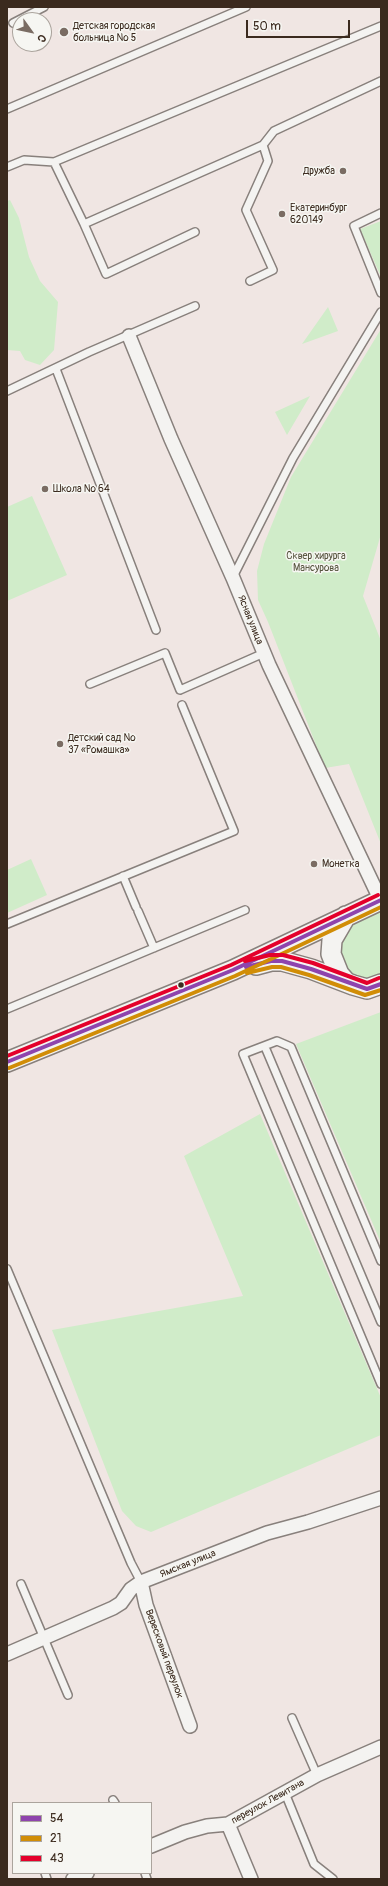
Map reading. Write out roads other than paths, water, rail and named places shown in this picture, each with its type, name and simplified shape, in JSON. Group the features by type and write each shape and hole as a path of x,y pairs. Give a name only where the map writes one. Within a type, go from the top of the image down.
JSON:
{"street":[{"name":"Ясная улица","path":"129,336 171,440 233,578 264,653 381,900"},
{"path":"7,1062 233,970 381,900"},
{"path":"346,916 332,940 331,954 339,974 346,982"},
{"path":"233,970 271,961 282,961 311,969 367,989 381,984"},
{"name":"Ямская улица","path":"7,1654 113,1608 121,1603 131,1589 141,1582 267,1533 308,1522 381,1498"},
{"name":"Вересковый переулок","path":"141,1582 146,1605 190,1726"},
{"name":"переулок Левитана","path":"152,1846 185,1832 207,1826 228,1824 317,1775 381,1747"},
{"path":"228,1824 251,1879"},
{"path":"73,1879 85,1874"}],"lane":[{"path":"34,12 44,7"},
{"path":"7,109 246,7"},
{"path":"7,167 24,160 54,162 381,26"},
{"path":"84,224 263,145 274,131 381,80"},
{"path":"250,281 273,270 246,210 268,161 263,145"},
{"path":"54,162 106,274 195,232"},
{"path":"381,213 354,226 381,293"},
{"path":"7,391 89,352 129,336 195,306"},
{"path":"233,578 293,458 381,312"},
{"path":"56,369 156,630"},
{"path":"90,684 165,653 180,690 264,653"},
{"path":"7,924 234,831 182,705"},
{"path":"123,876 154,948"},
{"path":"7,1009 245,910"},
{"path":"381,1261 291,1047 277,1041 265,1047 243,1054 381,1384"},
{"path":"265,1047 381,1322"},
{"path":"7,1269 131,1563 141,1582"},
{"path":"21,1584 68,1695"},
{"path":"292,1718 317,1775"},
{"path":"285,1793 314,1864 333,1879"}],"place":[{"name":"Детская городская больница № 5","path":"64,32"},
{"name":"Дружба","path":"343,171"},
{"name":"Екатеринбург 620149","path":"282,214"},
{"name":"Школа № 64","path":"45,489"},
{"name":"Детский сад № 37 «Ромашка»","path":"60,744"},
{"name":"Монетка","path":"314,864"}],"park label":[{"name":"Сквер хирурга Мансурова","path":"316,562"}]}
